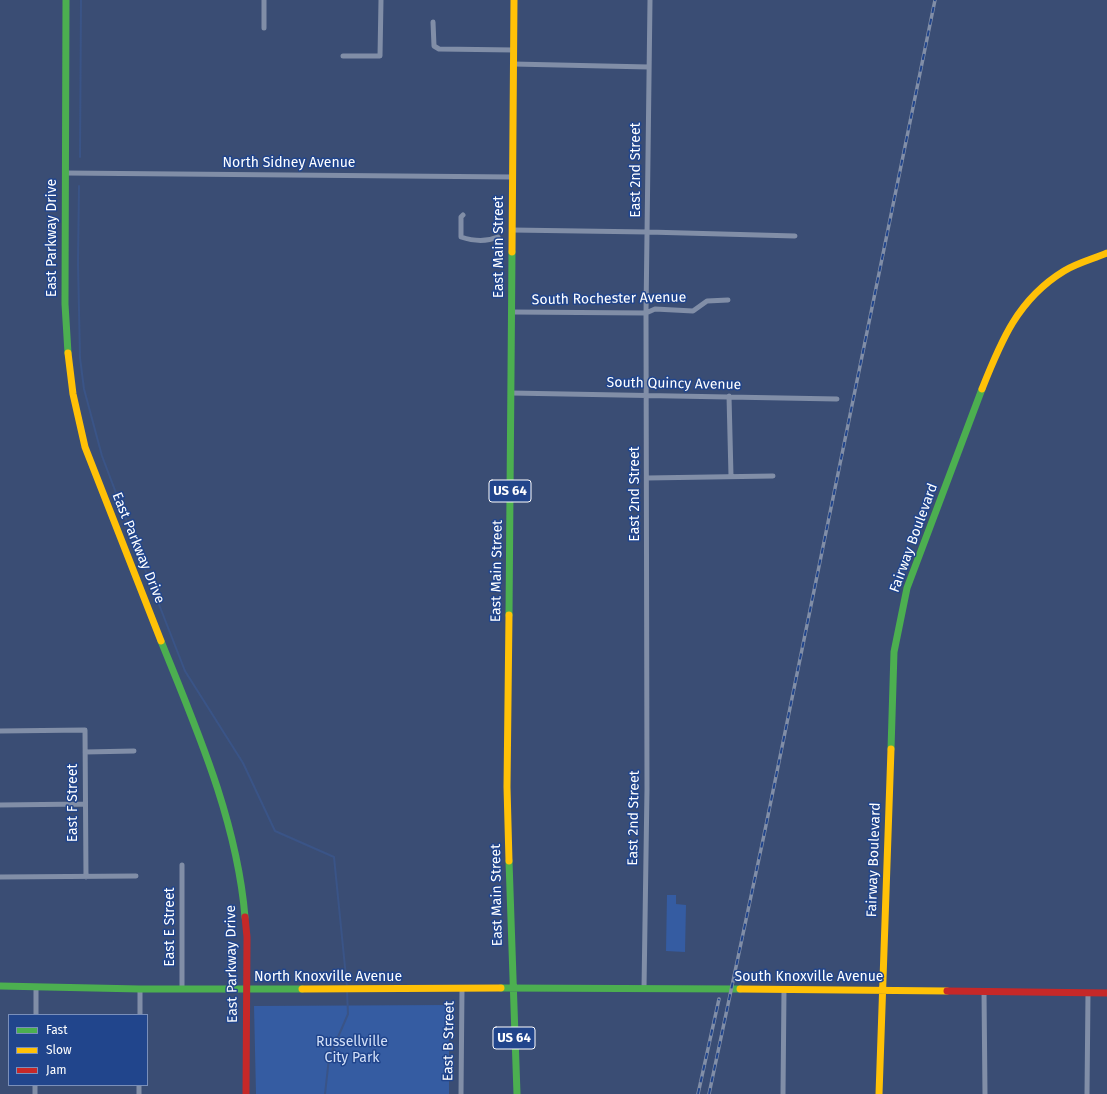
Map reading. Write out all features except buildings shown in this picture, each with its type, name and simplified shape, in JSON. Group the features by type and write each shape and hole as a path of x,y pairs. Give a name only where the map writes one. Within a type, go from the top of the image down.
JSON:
{"main road":[{"name":"East Parkway Drive","path":"66,0 66,340 72,396 85,447 204,750 229,824 240,872 246,911 246,1094"},
{"name":"East Main Street","path":"514,0 508,787 512,989 517,1094"},
{"name":"Fairway Boulevard","path":"879,1094 894,652 907,588 993,361 1011,323 1032,295 1066,270 1107,253"},
{"name":"North Knoxville Avenue","path":"0,986 246,990 512,989"},
{"name":"South Knoxville Avenue","path":"512,989 882,990 1107,993"}],"street":[{"path":"264,0 264,28"},
{"path":"343,56 380,56 381,0"},
{"name":"East 2nd Street","path":"644,989 647,789 646,313 650,0"},
{"path":"433,22 434,46 439,49 514,50"},
{"path":"514,64 649,67"},
{"name":"North Sidney Avenue","path":"65,173 513,177"},
{"path":"463,215 461,218 461,237 476,240 490,240 498,237"},
{"path":"512,230 795,236"},
{"name":"South Rochester Avenue","path":"512,312 646,313 655,309 693,310 707,301 728,300"},
{"name":"South Quincy Avenue","path":"511,393 837,399"},
{"path":"729,396 731,476"},
{"path":"647,478 773,476"},
{"name":"East F Street","path":"0,731 85,730 86,877"},
{"path":"85,752 134,751"},
{"path":"0,805 85,804"},
{"name":"East E Street","path":"182,865 182,989"},
{"path":"0,877 136,876"},
{"path":"36,987 36,1014"},
{"path":"140,989 140,1014"},
{"name":"East B Street","path":"461,1094 462,989"},
{"path":"783,1094 784,990"},
{"path":"984,991 985,1094"},
{"path":"1087,1094 1088,993"}],"green space":[{"path":"667,895 676,895 676,904 686,905 685,952 666,951"},
{"name":"Russellville City Park","path":"449,1005 449,1094 256,1094 254,1006"}],"waterway":[{"path":"80,157 81,0"},
{"path":"79,186 78,263 80,358 84,389 102,456 146,572"},
{"path":"151,584 185,671 243,763 275,831 334,857 347,987"},
{"path":"325,1094 329,1058 348,1014 347,991"}],"railway":[{"path":"709,1094 764,835 935,0"},
{"path":"698,1094 719,999"}],"traffic: fast":[{"path":"66,0 65,304 68,353"},
{"path":"509,615 512,252"},
{"path":"891,749 894,652 907,588 982,389"},
{"path":"161,641 214,776 234,846 241,881 245,917"},
{"path":"509,861 517,1094"},
{"path":"0,986 140,989 302,989"},
{"path":"501,988 740,989"}],"traffic: slow":[{"path":"512,252 514,0"},
{"path":"982,389 1004,338 1013,322 1034,294 1048,282 1069,268 1107,253"},
{"path":"68,353 73,394 85,447 161,641"},
{"path":"509,615 507,787 509,861"},
{"path":"879,1094 891,749"},
{"path":"302,989 501,988"},
{"path":"740,989 947,991"}],"traffic: jam":[{"path":"245,917 247,937 246,1094"},
{"path":"947,991 1107,993"}]}
